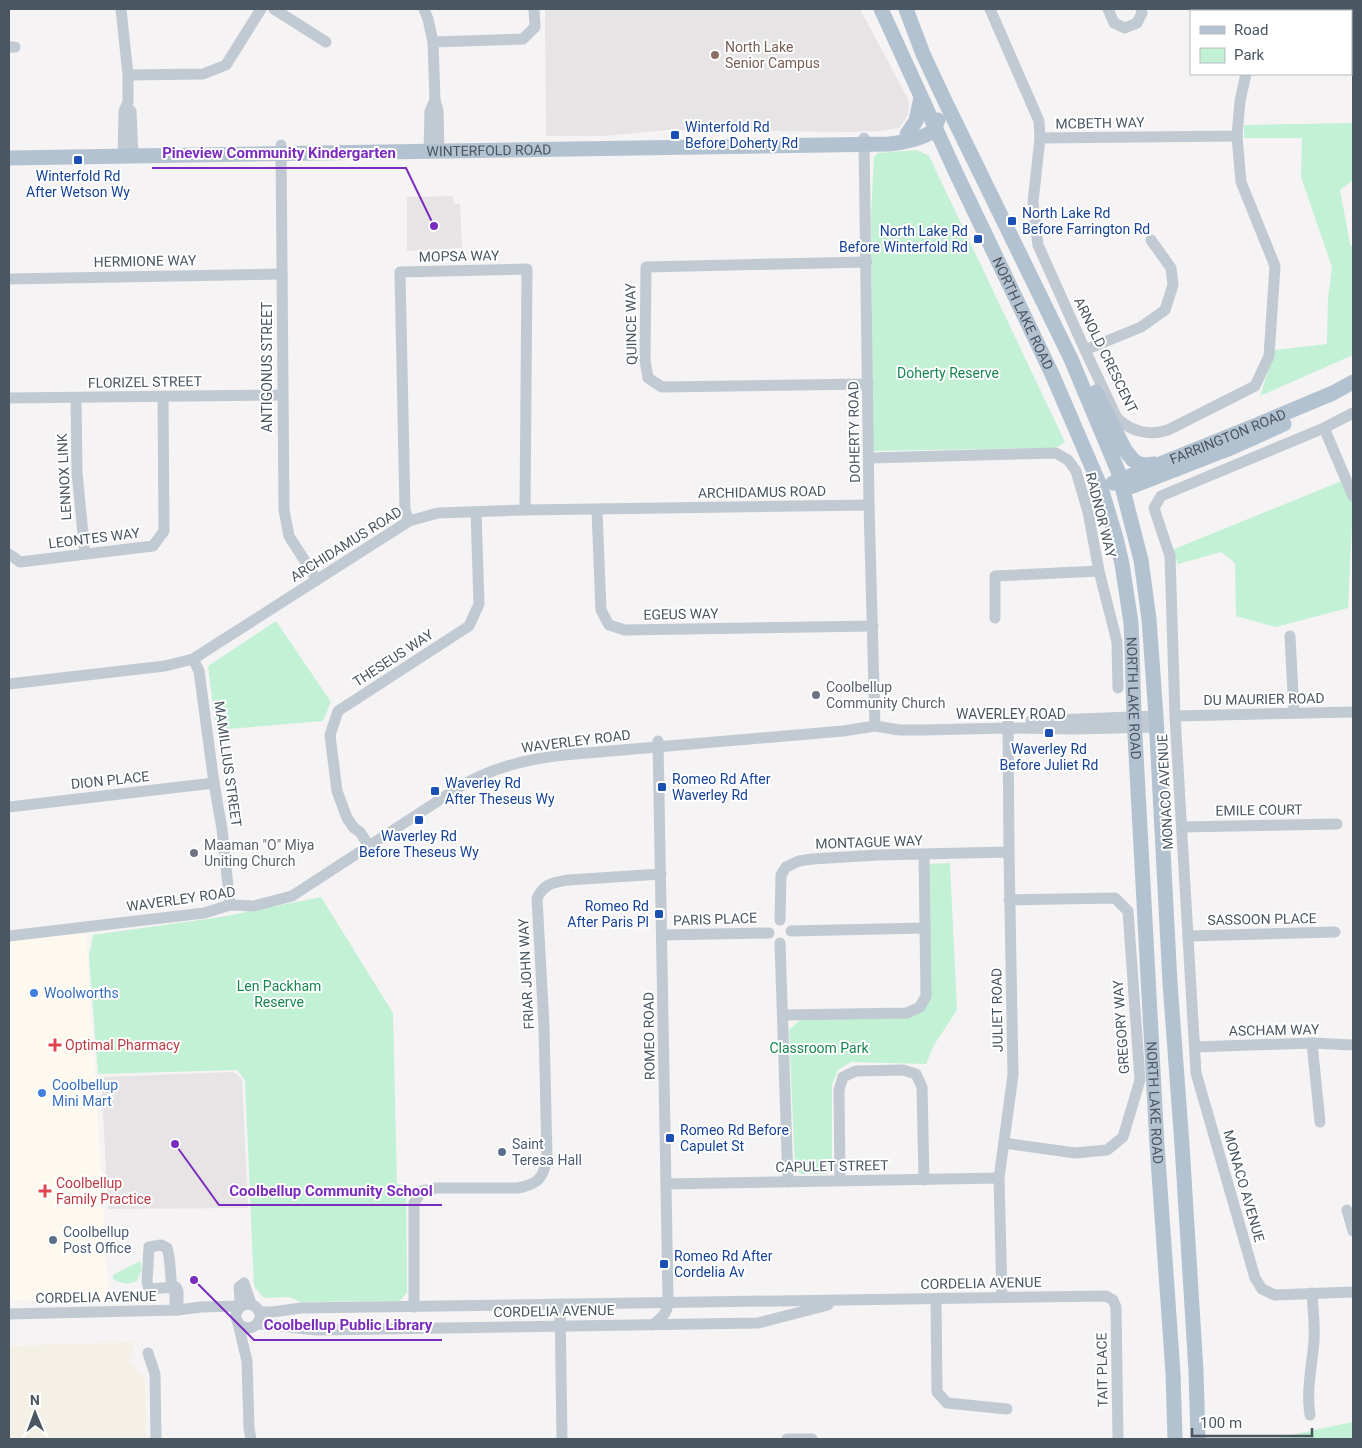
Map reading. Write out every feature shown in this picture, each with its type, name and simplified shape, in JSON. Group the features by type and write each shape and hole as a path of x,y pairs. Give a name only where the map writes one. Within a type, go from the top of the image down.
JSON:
{"main road":[{"name":"NORTH LAKE ROAD","path":"881,9 956,173 1052,374 1102,492 1122,564 1132,646 1157,1145 1174,1373 1175,1439"},
{"name":"NORTH LAKE ROAD","path":"906,9 923,54 944,99 1071,359 1118,470 1130,513 1144,578 1149,619 1156,722 1170,983 1195,1362 1198,1439"},
{"path":"921,97 913,136 932,147 956,173"},
{"path":"944,99 935,128 960,132"},
{"name":"WINTERFOLD ROAD","path":"9,158 281,149 904,142 913,136 930,133 935,128"},
{"name":"WINTERFOLD ROAD","path":"9,152 128,153"},
{"path":"1071,359 1086,372 1125,450 1139,464 1160,463 1252,427"},
{"name":"FARRINGTON ROAD","path":"1122,485 1353,382"},
{"name":"FARRINGTON ROAD","path":"1102,492 1234,447 1353,391"},
{"path":"1130,513 1134,502 1146,487 1213,459 1234,447"}],"street":[{"path":"121,9 128,75 128,102 124,111 128,153"},
{"path":"128,75 203,74 226,65 261,9"},
{"path":"274,9 326,42"},
{"path":"424,9 433,42 435,100 430,111 434,148"},
{"path":"433,42 523,39 535,27 534,9"},
{"name":"MCBETH WAY","path":"990,9 1034,108 1038,120 1040,138 1237,136"},
{"path":"1108,9 1114,23 1125,28 1137,23 1142,13 1141,9"},
{"path":"1271,10 1303,9"},
{"path":"1237,136 1240,101 1246,75"},
{"name":"ARNOLD CRESCENT","path":"1040,138 1033,202 1038,244 1117,418 1124,426 1135,430 1159,433 1255,386 1269,356 1275,266 1241,182 1237,136"},
{"name":"DOHERTY ROAD","path":"864,141 870,458 869,504 875,722"},
{"name":"ANTIGONUS STREET","path":"281,149 284,510 289,536 317,580"},
{"path":"1085,350 1141,326 1165,310 1173,285 1171,268 1150,240"},
{"name":"QUINCE WAY","path":"867,262 646,267 645,360 648,378 662,387 868,384"},
{"name":"MOPSA WAY","path":"409,521 405,510 400,272 527,269 525,510"},
{"name":"HERMIONE WAY","path":"9,279 282,274"},
{"name":"FLORIZEL STREET","path":"9,398 282,394"},
{"name":"LEONTES WAY","path":"9,554 20,562 152,546 164,531 163,397"},
{"name":"LENNOX LINK","path":"76,398 77,473 85,554"},
{"name":"MONACO AVENUE","path":"1312,1293 1275,1295 1262,1288 1255,1278 1196,1073 1175,716 1170,556 1154,508 1160,496 1324,428 1353,413"},
{"path":"1324,428 1353,496"},
{"name":"RADNOR WAY","path":"870,458 1056,453 1068,460 1076,471 1088,512 1116,642 1118,688"},
{"name":"ARCHIDAMUS ROAD","path":"9,684 165,666 193,659 409,521 438,513 869,504"},
{"name":"EGEUS WAY","path":"597,510 601,610 608,625 626,630 873,626"},
{"name":"THESEUS WAY","path":"365,845 354,834 354,828 347,818 337,791 330,735 338,711 469,626 479,604 476,512"},
{"path":"995,618 995,576 1100,572"},
{"path":"1290,636 1294,713"},
{"name":"MAMILLIUS STREET","path":"193,659 199,671 222,829 229,902"},
{"name":"DU MAURIER ROAD","path":"1175,716 1353,712"},
{"name":"WAVERLEY ROAD","path":"9,929 201,907 229,902 253,901 285,892 365,845 450,786 502,760 534,752 658,744 875,722 916,730 1008,725 1075,729 1156,722"},
{"name":"JULIET ROAD","path":"1002,1297 999,1178 1013,1075 1008,725"},
{"name":"ROMEO ROAD","path":"658,744 668,1302"},
{"name":"DION PLACE","path":"9,807 214,783"},
{"name":"EMILE COURT","path":"1182,826 1338,824"},
{"name":"MONTAGUE WAY","path":"780,920 781,875 786,867 798,861 812,858 878,855 1009,852"},
{"path":"783,1015 907,1013 920,1007 926,996 924,855"},
{"name":"FRIAR JOHN WAY","path":"414,1307 414,1204 422,1191 436,1188 518,1188 530,1186 540,1179 545,1168 547,1158 544,1026 538,898 542,888 553,882 577,879 661,874"},
{"name":"GREGORY WAY","path":"1004,1143 1075,1153 1107,1150 1123,1137 1140,1080 1128,911 1115,898 1010,900"},
{"name":"WAVERLEY ROAD","path":"9,936 204,913 229,902"},
{"path":"780,920 789,924 792,931 788,939 780,943 771,939 769,933 772,924 780,920"},
{"path":"792,931 925,928"},
{"name":"SASSOON PLACE","path":"1188,936 1336,932"},
{"name":"PARIS PLACE","path":"662,935 769,933"},
{"path":"780,943 788,1182"},
{"path":"1312,1043 1320,1122"},
{"name":"ASCHAM WAY","path":"1194,1047 1312,1043 1353,1045"},
{"path":"840,1181 839,1090 843,1077 856,1070 903,1070 916,1074 922,1087 924,1180"},
{"name":"CAPULET STREET","path":"666,1184 999,1178"},
{"path":"1347,1210 1353,1231"},
{"path":"244,1283 239,1287 239,1290 245,1311 251,1439"},
{"path":"172,1288 179,1310"},
{"path":"1310,1415 1308,1388 1314,1339 1312,1293 1353,1292"},
{"name":"CORDELIA AVENUE","path":"9,1314 179,1310 201,1307 272,1312 301,1308 1002,1297 1106,1296 1113,1300"},
{"path":"936,1298 937,1392 947,1403 1007,1409"},
{"name":"CORDELIA AVENUE","path":"245,1311 245,1328 272,1324 296,1329 317,1330 654,1325 758,1322 848,1300"},
{"name":"TAIT PLACE","path":"1113,1300 1116,1307 1118,1439"},
{"path":"654,1325 665,1314 668,1302"},
{"path":"560,1304 562,1439"},
{"path":"245,1311 260,1318 255,1326 247,1361"},
{"path":"148,1353 155,1374 156,1439"},
{"path":"787,1439 812,1439"}],"shaded area":[{"name":"North Lake Senior Campus","path":"545,9 860,9 909,101 908,115 899,128 880,131 668,130 604,136 546,136"},
{"path":"453,196 454,204 460,204 462,248 407,251 407,197"},
{"path":"86,931 109,1301 9,1300 9,939"},
{"path":"232,1072 237,1074 242,1080 248,1208 108,1209 101,1077"}],"green space":[{"path":"1353,123 1353,180 1340,190 1350,244 1353,248 1353,355 1260,396 1275,350 1327,344 1328,299 1332,267 1301,177 1302,138 1244,138 1244,125"},
{"name":"Doherty Reserve","path":"917,150 929,156 1065,442 1056,448 873,451 871,215 874,157 878,153"},
{"path":"1344,480 1353,502 1348,608 1276,627 1236,616 1235,563 1221,552 1178,564 1172,550"},
{"path":"276,621 331,702 323,721 216,730 208,666"},
{"name":"Classroom Park","path":"950,863 957,1010 934,1045 926,1064 851,1062 838,1070 832,1085 832,1170 827,1174 801,1174 795,1169 789,1030 800,1020 915,1014 921,997 927,864"},
{"name":"Len Packham Reserve","path":"321,897 393,1013 397,1184 406,1185 407,1292 400,1301 301,1302 289,1297 264,1298 254,1286 245,1080 237,1070 98,1074 89,957 93,935 221,917"},
{"path":"140,1261 142,1269 137,1281 125,1283 113,1279 113,1275"},
{"path":"1353,1422 1353,1439 1272,1439"}],"sand":[{"path":"133,1342 130,1363 145,1378 146,1439 9,1439 9,1346"}],"place":[{"name":"North Lake Senior Campus","path":"715,55"},
{"name":"Winterfold Rd Before Doherty Rd","path":"675,135"},
{"name":"Winterfold Rd After Wetson Wy","path":"78,160"},
{"name":"North Lake Rd Before Farrington Rd","path":"1012,221"},
{"name":"Pineview Community Kindergarten","path":"434,226"},
{"name":"North Lake Rd Before Winterfold Rd","path":"978,239"},
{"name":"Coolbellup Community Church","path":"816,695"},
{"name":"Waverley Rd Before Juliet Rd","path":"1049,733"},
{"name":"Romeo Rd After Waverley Rd","path":"662,787"},
{"name":"Waverley Rd After Theseus Wy","path":"435,791"},
{"name":"Waverley Rd Before Theseus Wy","path":"419,820"},
{"name":"Maaman \"O\" Miya Uniting Church","path":"194,853"},
{"name":"Romeo Rd After Paris Pl","path":"659,914"},
{"name":"Woolworths","path":"34,993"},
{"name":"Optimal Pharmacy","path":"55,1045"},
{"name":"Coolbellup Mini Mart","path":"42,1093"},
{"name":"Romeo Rd Before Capulet St","path":"670,1138"},
{"name":"Coolbellup Community School","path":"175,1144"},
{"name":"Saint Teresa Hall","path":"502,1152"},
{"name":"Coolbellup Family Practice","path":"45,1191"},
{"name":"Coolbellup Post Office","path":"53,1240"},
{"name":"Romeo Rd After Cordelia Av","path":"664,1264"},
{"name":"Coolbellup Public Library","path":"194,1280"}]}
